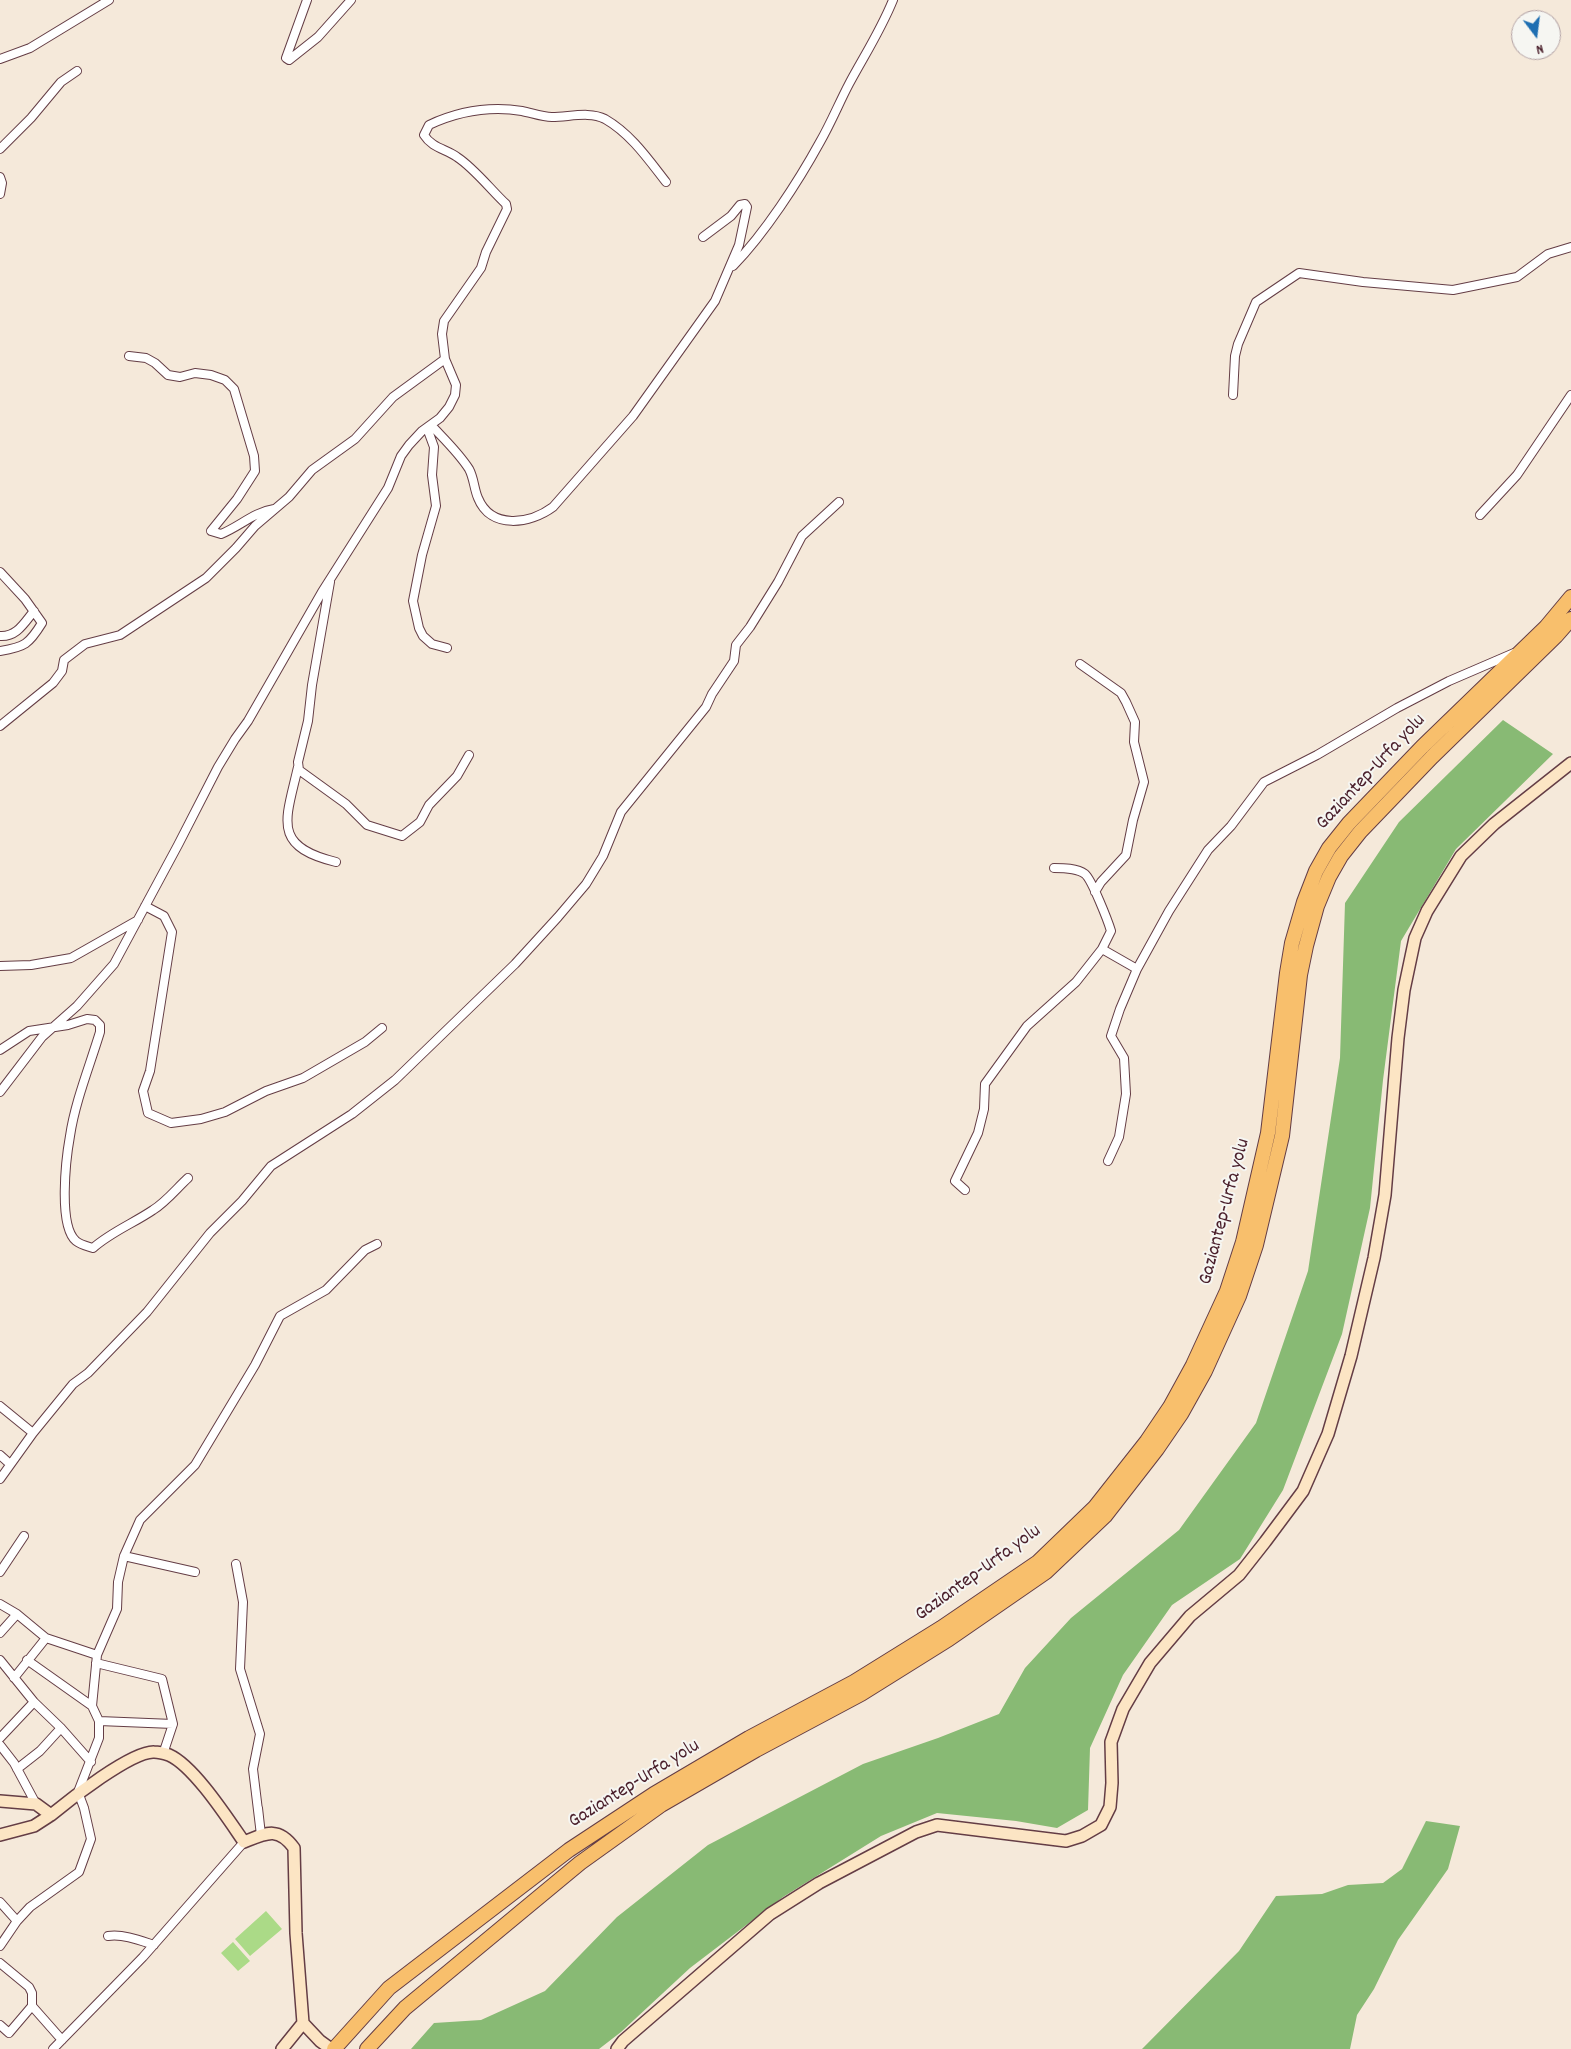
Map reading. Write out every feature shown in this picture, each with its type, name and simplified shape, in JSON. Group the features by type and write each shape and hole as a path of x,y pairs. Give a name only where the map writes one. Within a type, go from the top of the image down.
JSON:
{"highway":[{"name":"Gaziantep-Urfa yolu","path":"333,2049 389,1988 569,1850 654,1794 749,1738 854,1682 941,1628 1038,1562 1095,1507 1147,1441 1170,1407 1193,1365 1227,1291 1243,1242 1268,1133 1292,943 1304,902 1316,871 1329,848 1349,823 1422,747 1546,627 1571,597"},
{"name":"Gaziantep-Urfa yolu","path":"367,2049 405,2008 588,1858 661,1805 756,1750 861,1694 949,1639 1046,1572 1105,1516 1158,1449 1182,1414 1205,1371 1240,1296 1258,1237 1282,1136 1300,975 1306,946 1317,906 1329,877 1340,856 1360,832 1432,757 1571,619"}],"street":[{"path":"0,59 30,48 109,0"},
{"path":"307,0 286,58 289,60 318,37 351,0"},
{"path":"729,269 756,238 803,172 822,140 859,64 886,20 893,0"},
{"path":"0,149 31,118 60,82 77,71"},
{"path":"0,1092 42,1037 77,1006 114,964 218,767 235,738 248,721 331,578 388,488 405,451 422,431 429,427 449,407 455,395 456,385 445,359 442,334 444,321 481,268 486,252 507,210 506,204 458,157 437,148 426,139 424,135 429,124 454,115 497,108 549,117 597,115 621,130 634,142 666,182"},
{"path":"0,177 2,183 0,194"},
{"path":"429,427 467,467 478,499 484,510 493,517 511,521 535,517 546,512 553,507 633,416 715,301 739,245 747,214 745,204 740,205 731,216 702,237"},
{"path":"1234,395 1235,356 1238,344 1256,302 1299,273 1363,282 1454,290 1517,277 1548,254 1571,248"},
{"path":"129,356 146,358 155,363 168,375 180,377 195,372 211,375 225,380 234,389 254,456 255,471 211,531 221,534 232,530 264,510 276,508"},
{"path":"0,726 52,683 62,671 64,660 85,644 120,635 206,578 236,548 254,526 290,497 312,470 355,439 393,397 445,359"},
{"path":"1480,515 1517,475 1571,395"},
{"path":"429,427 434,447 432,475 436,506 422,555 413,601 419,628 423,636 432,644 447,648"},
{"path":"0,1479 33,1433 73,1384 88,1373 147,1312 210,1233 271,1166 352,1114 395,1080 515,964 558,918 586,884 602,856 621,812 706,707 712,694 734,661 736,644 750,627 778,582 802,536 839,502"},
{"path":"0,572 10,581 42,623 31,640 17,648 0,650"},
{"path":"331,578 312,685 308,720 288,807 288,831 293,842 304,850 336,862"},
{"path":"0,636 8,636 19,630 34,611"},
{"path":"1108,1161 1118,1137 1126,1094 1124,1058 1111,1036 1137,969 1169,911 1208,850 1231,826 1264,782 1317,755 1397,708 1450,681 1522,650"},
{"path":"1080,664 1124,697 1134,722 1134,742 1144,782 1133,820 1126,855 1101,882 1095,892"},
{"path":"298,767 304,775 346,804 367,825 402,836 420,822 429,805 457,776 469,755"},
{"path":"623,2046 770,1914 819,1883 916,1832 937,1825 1066,1840 1082,1836 1102,1825 1110,1807 1112,1782 1111,1742 1122,1708 1150,1662 1190,1616 1239,1575 1303,1491 1328,1434 1351,1356 1374,1258 1385,1196 1398,1038 1404,990 1415,938 1427,912 1461,856 1494,824 1571,763"},
{"path":"965,1190 955,1181 978,1133 984,1109 985,1084 1027,1026 1076,982 1102,949 1111,931 1109,922 1095,892 1084,874 1068,868 1054,868"},
{"path":"145,906 164,916 172,932 150,1070 143,1091 148,1113 171,1123 201,1119 225,1112 266,1091 303,1078 365,1042 382,1028"},
{"path":"1,967 31,965 72,958 138,920"},
{"path":"1102,949 1137,969"},
{"path":"0,1050 29,1031 51,1028 86,1019 95,1020 100,1025 100,1032 70,1135 65,1204 66,1224 74,1240 84,1246 93,1248 112,1234 156,1209 188,1178"},
{"path":"92,1706 98,1655 117,1609 118,1582 124,1556 140,1520 195,1465 255,1365 280,1316 326,1290 365,1250 377,1244"},
{"path":"0,1406 33,1433"},
{"path":"0,1455 10,1464"},
{"path":"0,1572 24,1536"},
{"path":"124,1556 195,1572"},
{"path":"236,1564 243,1602 240,1670 260,1734 253,1769 261,1835"},
{"path":"0,1604 17,1614 46,1638 98,1655"},
{"path":"0,1633 17,1614"},
{"path":"14,1678 46,1638"},
{"path":"0,1660 34,1702 61,1728 90,1762"},
{"path":"0,1946 17,1921 30,1907 80,1872 91,1839 84,1808 78,1792 99,1738 99,1721 92,1706 27,1660"},
{"path":"96,1663 162,1679 173,1724 163,1754"},
{"path":"0,1738 34,1702"},
{"path":"99,1721 173,1724"},
{"path":"18,1770 40,1751 61,1728"},
{"path":"0,1745 18,1770 36,1804 51,1815"},
{"path":"0,1835 34,1826 51,1815 78,1792 136,1757 154,1752 170,1756 204,1786 244,1842"},
{"path":"0,1801 36,1804"},
{"path":"258,1808 261,1835"},
{"path":"53,2049 154,1945 244,1842 271,1832 286,1837 294,1848 296,1932 303,2023 320,2041 333,2049"},
{"path":"0,1902 17,1921"},
{"path":"108,1936 116,1935 136,1938 154,1945"},
{"path":"0,1964 28,1987 32,1993 32,2006 9,2033 0,2025"},
{"path":"32,2006 62,2040"},
{"path":"282,2049 303,2023"}],"green space":[{"path":"1503,720 1553,754 1456,849 1401,941 1383,1080 1370,1208 1342,1334 1283,1490 1240,1559 1172,1605 1123,1675 1090,1748 1088,1810 1057,1828 1016,1821 937,1813 881,1836 783,1897 690,1968 621,2032 599,2049 411,2049 434,2023 481,2020 545,1991 617,1917 708,1845 863,1764 999,1714 1025,1668 1071,1618 1179,1530 1256,1423 1308,1271 1340,1058 1345,903 1399,822"},
{"path":"1426,1821 1460,1826 1448,1869 1398,1940 1374,1989 1357,2015 1350,2049 1142,2049 1239,1951 1276,1896 1322,1894 1348,1885 1383,1883 1402,1869"},
{"path":"266,1911 282,1929 250,1956 235,1939"},
{"path":"233,1942 250,1961 238,1971 221,1953"}]}
